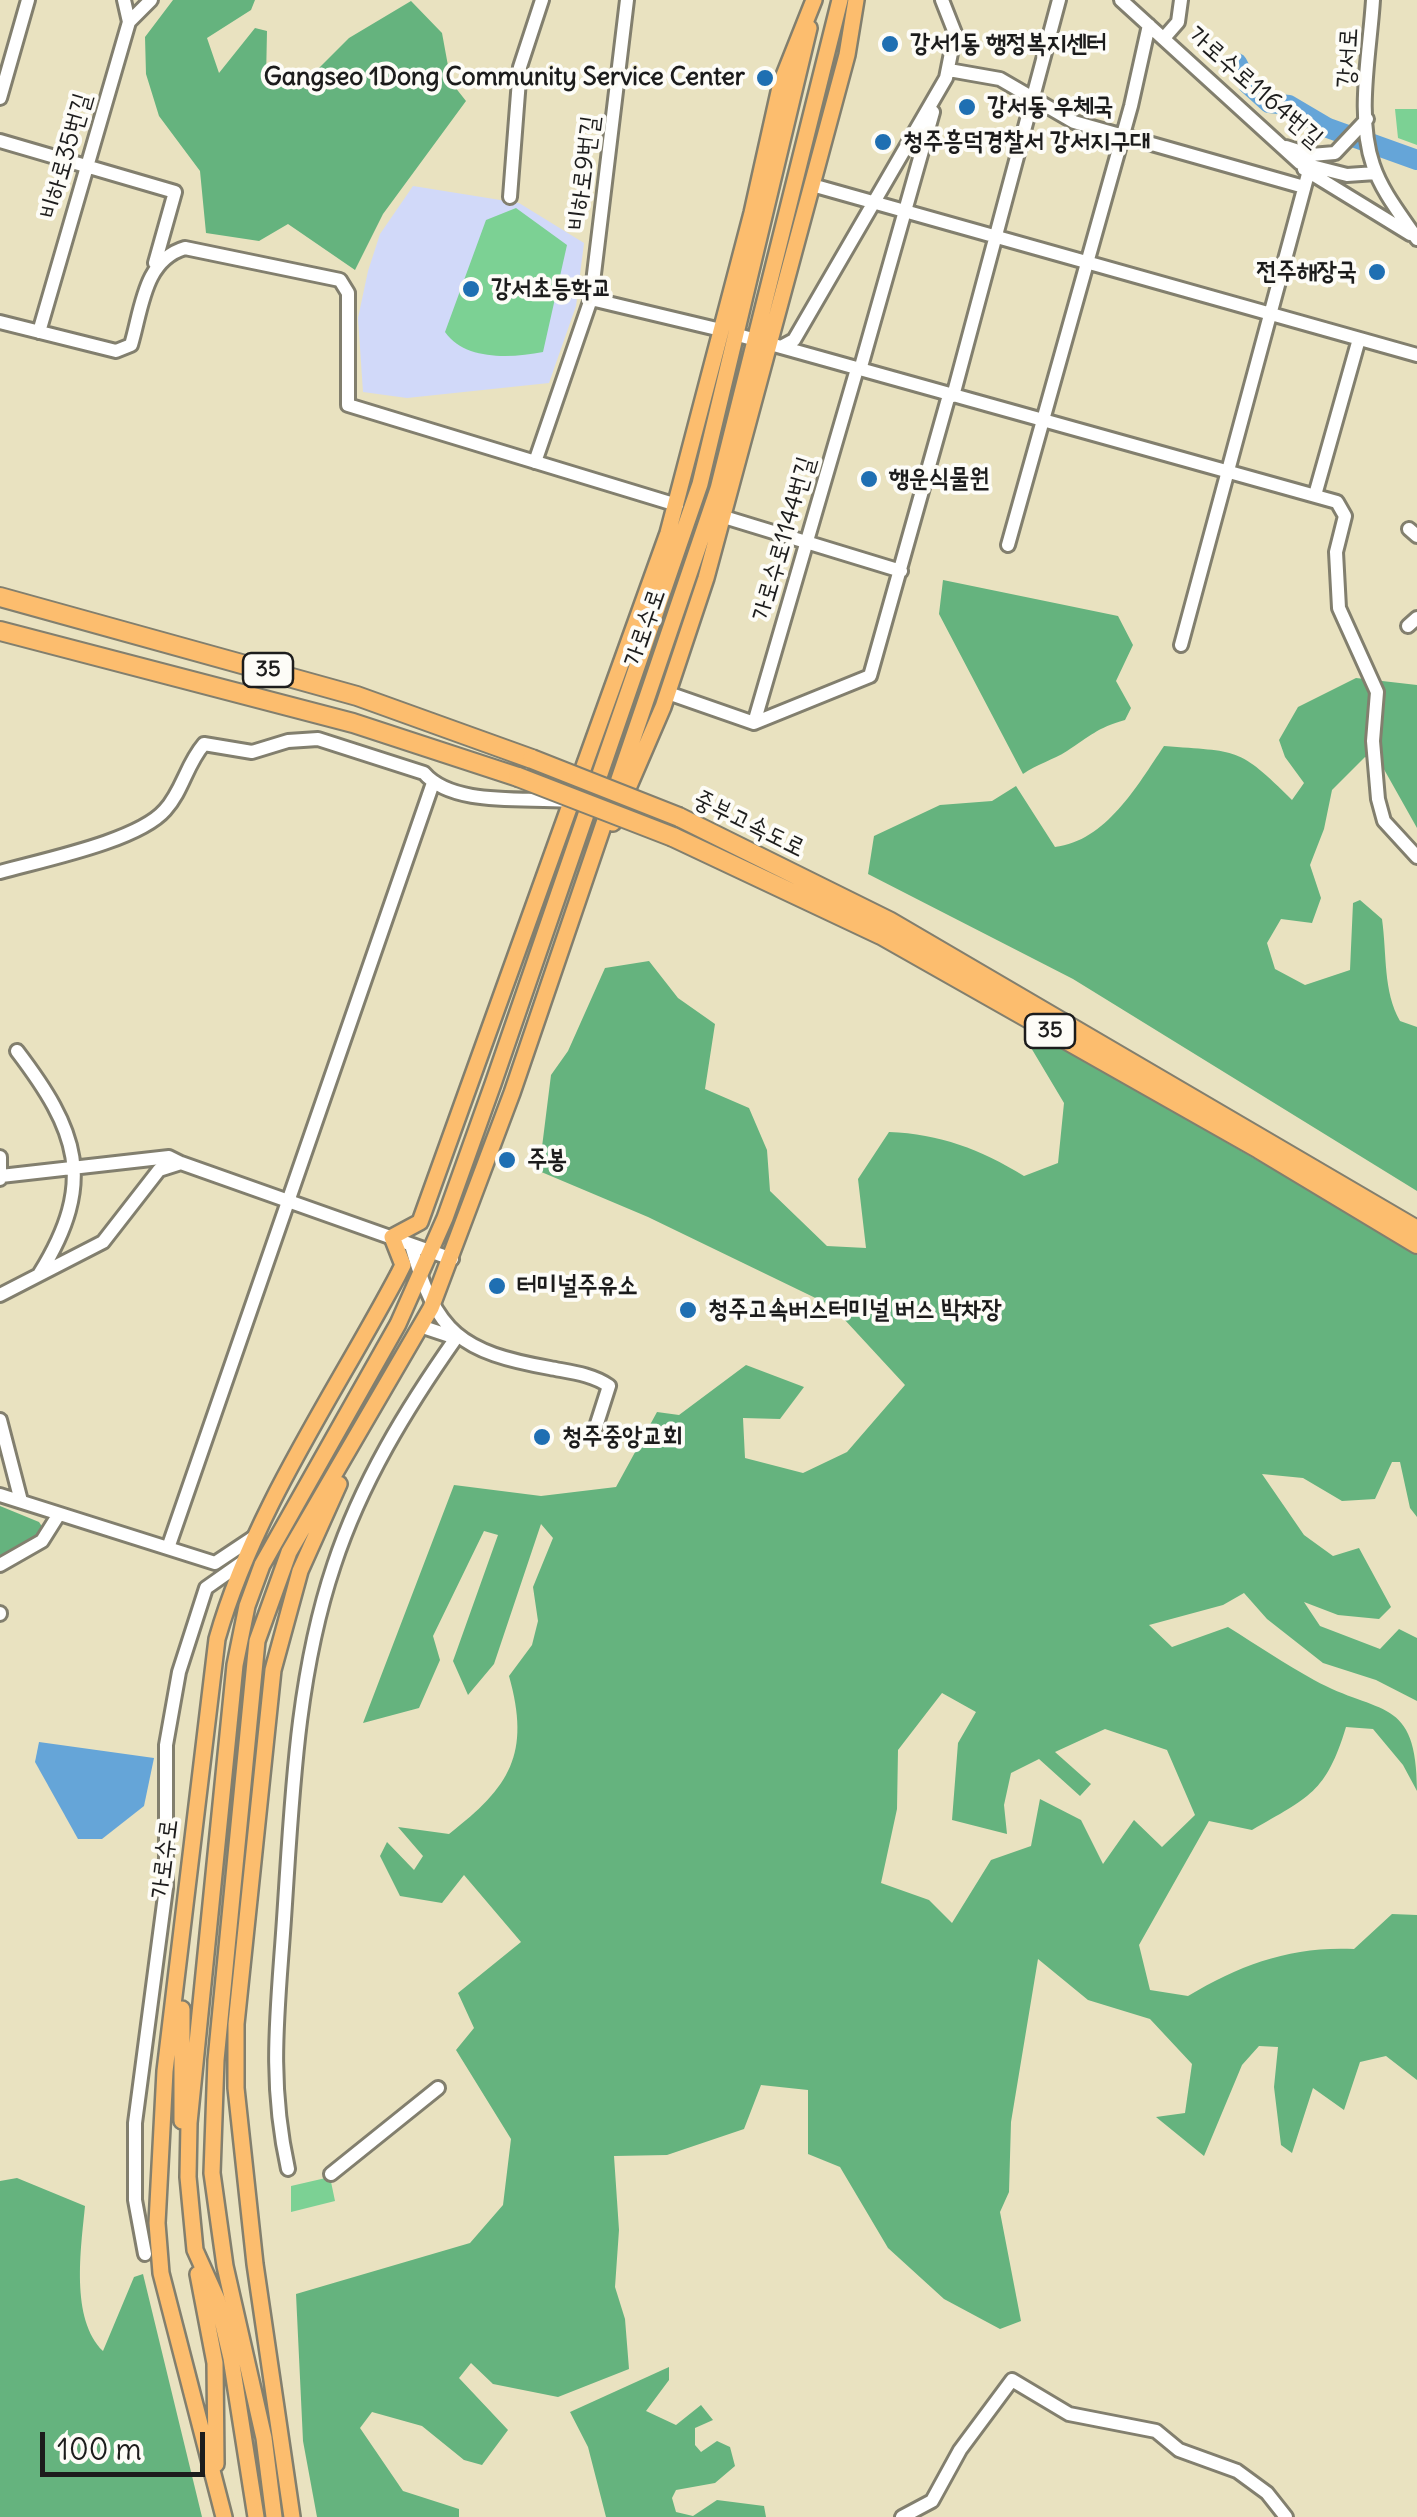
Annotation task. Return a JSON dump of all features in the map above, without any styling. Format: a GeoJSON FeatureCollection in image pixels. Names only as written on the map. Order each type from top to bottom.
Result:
{"type":"FeatureCollection","features":[{"type":"Feature","properties":{"kind":"highway","name":"중부고속도로"},"geometry":{"type":"LineString","coordinates":[[0,597],[357,696],[532,759],[679,818],[889,921],[1417,1230]]}},
{"type":"Feature","properties":{"kind":"highway","name":"중부고속도로"},"geometry":{"type":"LineString","coordinates":[[0,631],[353,723],[518,777],[673,837],[881,936],[1259,1149],[1417,1244]]}},
{"type":"Feature","properties":{"kind":"main road","name":"가로수로"},"geometry":{"type":"LineString","coordinates":[[420,1222],[575,802],[677,505],[780,83],[815,0]]}},
{"type":"Feature","properties":{"kind":"main road","name":"가로수로"},"geometry":{"type":"LineString","coordinates":[[256,2517],[231,2358],[217,2299],[195,2250],[188,2177],[189,2123],[234,1665],[247,1606],[284,1519],[398,1324],[431,1252],[683,539],[738,334],[815,0]]}},
{"type":"Feature","properties":{"kind":"main road","name":"가로수로"},"geometry":{"type":"LineString","coordinates":[[274,2517],[264,2438],[225,2266],[212,2172],[221,2003],[257,1641],[290,1552],[420,1326],[452,1259],[769,343],[840,0]]}},
{"type":"Feature","properties":{"kind":"main road"},"geometry":{"type":"LineString","coordinates":[[577,900],[668,693],[724,517],[847,55],[856,0]]}},
{"type":"Feature","properties":{"kind":"main road"},"geometry":{"type":"LineString","coordinates":[[403,1265],[392,1237],[420,1222]]}},
{"type":"Feature","properties":{"kind":"main road","name":"가로수로"},"geometry":{"type":"LineString","coordinates":[[224,2512],[202,2442],[161,2273],[157,2224],[165,2070],[216,1639],[254,1537],[403,1265]]}},
{"type":"Feature","properties":{"kind":"main road","name":"가로수로"},"geometry":{"type":"LineString","coordinates":[[292,2517],[236,2088],[236,2024],[276,1658],[313,1536],[378,1399]]}},
{"type":"Feature","properties":{"kind":"main road"},"geometry":{"type":"LineString","coordinates":[[184,1915],[186,1955],[178,2067],[188,2177]]}},
{"type":"Feature","properties":{"kind":"main road"},"geometry":{"type":"LineString","coordinates":[[195,2250],[215,2363],[213,2425],[224,2512]]}},
{"type":"Feature","properties":{"kind":"street"},"geometry":{"type":"LineString","coordinates":[[0,98],[28,0]]}},
{"type":"Feature","properties":{"kind":"street"},"geometry":{"type":"LineString","coordinates":[[124,0],[128,22]]}},
{"type":"Feature","properties":{"kind":"street","name":"비하로35번길"},"geometry":{"type":"LineString","coordinates":[[39,332],[128,22],[150,0]]}},
{"type":"Feature","properties":{"kind":"street"},"geometry":{"type":"LineString","coordinates":[[510,196],[520,68],[542,0]]}},
{"type":"Feature","properties":{"kind":"street","name":"비하로9번길"},"geometry":{"type":"LineString","coordinates":[[535,462],[591,299],[628,0]]}},
{"type":"Feature","properties":{"kind":"street"},"geometry":{"type":"LineString","coordinates":[[769,343],[794,340],[938,97],[955,33],[942,0]]}},
{"type":"Feature","properties":{"kind":"street"},"geometry":{"type":"LineString","coordinates":[[668,693],[754,722],[870,676],[995,238],[1058,0]]}},
{"type":"Feature","properties":{"kind":"street","name":"가로수로1164번길"},"geometry":{"type":"LineString","coordinates":[[1121,0],[1279,144],[1304,175]]}},
{"type":"Feature","properties":{"kind":"street","name":"가로수로1164번길"},"geometry":{"type":"LineString","coordinates":[[1164,38],[1178,22],[1182,0]]}},
{"type":"Feature","properties":{"kind":"street","name":"강서로"},"geometry":{"type":"LineString","coordinates":[[1373,0],[1367,119],[1374,167]]}},
{"type":"Feature","properties":{"kind":"street","name":"가로수로1164번길"},"geometry":{"type":"LineString","coordinates":[[1043,422],[1149,25]]}},
{"type":"Feature","properties":{"kind":"street"},"geometry":{"type":"LineString","coordinates":[[948,70],[1000,79],[1074,122],[1122,137],[1304,175],[1360,200],[1417,239]]}},
{"type":"Feature","properties":{"kind":"street","name":"가로수로1144번길"},"geometry":{"type":"LineString","coordinates":[[754,722],[938,97]]}},
{"type":"Feature","properties":{"kind":"street"},"geometry":{"type":"LineString","coordinates":[[1279,144],[1310,155],[1341,149],[1367,119]]}},
{"type":"Feature","properties":{"kind":"street"},"geometry":{"type":"LineString","coordinates":[[0,141],[175,192],[130,345],[116,351],[0,322]]}},
{"type":"Feature","properties":{"kind":"street"},"geometry":{"type":"LineString","coordinates":[[1374,167],[1417,239]]}},
{"type":"Feature","properties":{"kind":"street","name":"가로수로1164번길"},"geometry":{"type":"LineString","coordinates":[[1304,175],[1347,174],[1374,167]]}},
{"type":"Feature","properties":{"kind":"street","name":"가로수로1164번길"},"geometry":{"type":"LineString","coordinates":[[1228,472],[1304,175]]}},
{"type":"Feature","properties":{"kind":"street"},"geometry":{"type":"LineString","coordinates":[[812,186],[1417,355]]}},
{"type":"Feature","properties":{"kind":"street"},"geometry":{"type":"LineString","coordinates":[[154,266],[167,253],[185,248],[340,280],[348,293],[348,405],[677,505]]}},
{"type":"Feature","properties":{"kind":"street"},"geometry":{"type":"LineString","coordinates":[[591,299],[721,330]]}},
{"type":"Feature","properties":{"kind":"street"},"geometry":{"type":"LineString","coordinates":[[738,334],[1315,496],[1344,508],[1336,552],[1338,608],[1377,692],[1373,740],[1384,821],[1417,857]]}},
{"type":"Feature","properties":{"kind":"street"},"geometry":{"type":"LineString","coordinates":[[1315,496],[1358,339]]}},
{"type":"Feature","properties":{"kind":"street"},"geometry":{"type":"LineString","coordinates":[[1008,544],[1043,422]]}},
{"type":"Feature","properties":{"kind":"street"},"geometry":{"type":"LineString","coordinates":[[1181,645],[1228,472]]}},
{"type":"Feature","properties":{"kind":"street"},"geometry":{"type":"LineString","coordinates":[[724,517],[901,570]]}},
{"type":"Feature","properties":{"kind":"street"},"geometry":{"type":"LineString","coordinates":[[0,872],[95,842],[112,841],[148,826],[180,790],[187,764],[204,744],[252,752],[288,741],[318,739],[424,773],[433,783],[500,801],[525,797],[575,802]]}},
{"type":"Feature","properties":{"kind":"street"},"geometry":{"type":"LineString","coordinates":[[168,1548],[433,783]]}},
{"type":"Feature","properties":{"kind":"street"},"geometry":{"type":"LineString","coordinates":[[17,1051],[56,1102],[74,1150],[74,1169],[61,1231],[39,1275]]}},
{"type":"Feature","properties":{"kind":"street"},"geometry":{"type":"LineString","coordinates":[[0,1157],[1,1177],[168,1157],[452,1259]]}},
{"type":"Feature","properties":{"kind":"street"},"geometry":{"type":"LineString","coordinates":[[0,1295],[110,1237],[136,1194],[158,1170],[181,1163]]}},
{"type":"Feature","properties":{"kind":"street","name":"가로수로"},"geometry":{"type":"LineString","coordinates":[[403,1265],[420,1222]]}},
{"type":"Feature","properties":{"kind":"street"},"geometry":{"type":"LineString","coordinates":[[411,1245],[420,1278],[456,1338]]}},
{"type":"Feature","properties":{"kind":"street"},"geometry":{"type":"LineString","coordinates":[[420,1326],[508,1360],[584,1375],[609,1386],[594,1436]]}},
{"type":"Feature","properties":{"kind":"street"},"geometry":{"type":"LineString","coordinates":[[288,2168],[275,2113],[274,2065],[301,1711],[315,1633],[338,1554],[372,1474],[456,1338]]}},
{"type":"Feature","properties":{"kind":"street"},"geometry":{"type":"LineString","coordinates":[[0,1420],[21,1502]]}},
{"type":"Feature","properties":{"kind":"street"},"geometry":{"type":"LineString","coordinates":[[0,1495],[215,1563],[254,1537]]}},
{"type":"Feature","properties":{"kind":"street"},"geometry":{"type":"LineString","coordinates":[[0,1565],[42,1541],[59,1514]]}},
{"type":"Feature","properties":{"kind":"street"},"geometry":{"type":"LineString","coordinates":[[146,2254],[135,2200],[135,2123],[166,1888],[166,1745],[179,1672],[206,1588],[243,1562]]}},
{"type":"Feature","properties":{"kind":"street"},"geometry":{"type":"LineString","coordinates":[[330,2174],[438,2088]]}},
{"type":"Feature","properties":{"kind":"street"},"geometry":{"type":"LineString","coordinates":[[902,2517],[932,2501],[960,2450],[1012,2380],[1069,2414],[1156,2431],[1180,2450],[1237,2471],[1267,2492],[1286,2517]]}},
{"type":"Feature","properties":{"kind":"shaded area","name":"강서초등학교"},"geometry":{"type":"Polygon","coordinates":[[[413,186],[519,203],[584,243],[576,306],[549,383],[407,398],[363,392],[358,318],[368,271],[380,234],[413,186]]]}},
{"type":"Feature","properties":{"kind":"green space"},"geometry":{"type":"Polygon","coordinates":[[[173,0],[255,0],[251,10],[207,38],[219,73],[255,28],[267,31],[266,80],[301,86],[349,38],[411,1],[442,33],[451,82],[466,101],[383,214],[355,270],[288,224],[259,241],[206,233],[200,171],[159,116],[146,74],[145,37],[173,0]]]}},
{"type":"Feature","properties":{"kind":"green space"},"geometry":{"type":"Polygon","coordinates":[[[1395,109],[1417,109],[1417,145],[1398,138],[1395,109]]]}},
{"type":"Feature","properties":{"kind":"green space"},"geometry":{"type":"Polygon","coordinates":[[[516,208],[567,245],[543,352],[504,356],[477,353],[445,332],[486,220],[516,208]]]}},
{"type":"Feature","properties":{"kind":"green space"},"geometry":{"type":"Polygon","coordinates":[[[943,580],[1118,616],[1133,645],[1116,681],[1131,708],[1125,720],[1100,729],[1023,774],[939,614],[943,580]]]}},
{"type":"Feature","properties":{"kind":"green space"},"geometry":{"type":"Polygon","coordinates":[[[1356,678],[1417,685],[1417,828],[1381,764],[1365,757],[1332,790],[1324,829],[1310,865],[1321,898],[1312,923],[1281,919],[1267,943],[1275,969],[1305,985],[1350,970],[1353,903],[1360,900],[1382,919],[1388,985],[1395,1009],[1400,1021],[1417,1027],[1417,1191],[1073,979],[868,874],[874,836],[940,805],[992,801],[1016,786],[1055,847],[1073,843],[1105,823],[1164,746],[1235,755],[1260,770],[1292,800],[1304,783],[1285,757],[1279,740],[1298,707],[1356,678]]]}},
{"type":"Feature","properties":{"kind":"green space"},"geometry":{"type":"Polygon","coordinates":[[[649,961],[678,998],[715,1024],[705,1089],[749,1108],[767,1150],[770,1191],[827,1246],[866,1248],[858,1179],[889,1132],[959,1145],[1024,1176],[1058,1163],[1064,1103],[1027,1041],[1064,1049],[1417,1252],[1417,1517],[1410,1508],[1400,1462],[1392,1462],[1375,1499],[1342,1501],[1303,1478],[1262,1474],[1304,1535],[1333,1556],[1359,1548],[1391,1607],[1379,1619],[1338,1615],[1304,1602],[1320,1626],[1380,1649],[1399,1629],[1417,1638],[1417,1701],[1376,1680],[1323,1663],[1267,1619],[1244,1593],[1223,1605],[1149,1625],[1172,1647],[1228,1627],[1314,1680],[1390,1713],[1402,1723],[1410,1738],[1417,1791],[1403,1765],[1373,1729],[1346,1727],[1331,1766],[1302,1800],[1252,1830],[1209,1821],[1139,1945],[1150,1990],[1188,1996],[1268,1959],[1309,1951],[1354,1949],[1392,1914],[1417,1915],[1417,2080],[1386,2056],[1360,2062],[1344,2110],[1313,2088],[1292,2153],[1281,2145],[1274,2087],[1278,2047],[1259,2046],[1242,2065],[1204,2156],[1156,2117],[1185,2113],[1192,2064],[1150,2019],[1088,2000],[1038,1959],[1011,2122],[1009,2192],[1000,2212],[1021,2321],[1000,2329],[944,2299],[888,2248],[840,2167],[808,2154],[808,2090],[761,2085],[744,2129],[667,2155],[614,2156],[619,2230],[615,2287],[625,2319],[629,2369],[558,2397],[493,2384],[471,2363],[459,2378],[508,2430],[482,2465],[464,2460],[422,2426],[372,2412],[360,2428],[403,2491],[459,2509],[459,2517],[317,2517],[303,2441],[296,2294],[470,2243],[503,2205],[511,2139],[456,2050],[474,2028],[458,1993],[521,1942],[464,1875],[442,1903],[400,1896],[380,1856],[387,1842],[414,1870],[423,1856],[398,1827],[449,1834],[487,1800],[510,1767],[517,1727],[509,1676],[532,1645],[538,1621],[533,1587],[553,1538],[541,1524],[494,1664],[468,1695],[453,1661],[498,1535],[484,1531],[433,1636],[440,1660],[419,1708],[363,1723],[454,1485],[541,1496],[616,1487],[657,1412],[679,1415],[746,1365],[804,1387],[780,1419],[743,1418],[745,1458],[803,1473],[847,1452],[905,1385],[832,1306],[648,1217],[539,1171],[551,1075],[568,1051],[605,968],[649,961]],[[942,1693],[898,1750],[897,1809],[881,1883],[929,1900],[952,1923],[991,1860],[1031,1846],[1040,1799],[1081,1820],[1103,1864],[1134,1820],[1162,1847],[1195,1815],[1167,1750],[1105,1729],[1055,1752],[1091,1784],[1080,1796],[1039,1759],[1011,1773],[1004,1805],[1007,1834],[952,1820],[958,1743],[976,1712],[942,1693]]]}},
{"type":"Feature","properties":{"kind":"green space"},"geometry":{"type":"Polygon","coordinates":[[[0,1506],[39,1522],[45,1531],[0,1557],[0,1506]]]}},
{"type":"Feature","properties":{"kind":"green space"},"geometry":{"type":"Polygon","coordinates":[[[330,2177],[335,2201],[291,2212],[291,2186],[330,2177]]]}},
{"type":"Feature","properties":{"kind":"green space"},"geometry":{"type":"Polygon","coordinates":[[[17,2178],[85,2206],[80,2262],[82,2302],[86,2321],[103,2351],[134,2277],[143,2274],[202,2517],[0,2517],[0,2181],[17,2178]]]}},
{"type":"Feature","properties":{"kind":"green space"},"geometry":{"type":"Polygon","coordinates":[[[669,2367],[669,2380],[646,2411],[676,2425],[701,2405],[713,2420],[695,2428],[695,2445],[701,2452],[717,2441],[730,2447],[735,2466],[715,2483],[676,2490],[672,2498],[676,2512],[693,2516],[717,2500],[764,2506],[766,2517],[606,2517],[588,2447],[570,2412],[669,2367]]]}},
{"type":"Feature","properties":{"kind":"water"},"geometry":{"type":"Polygon","coordinates":[[[39,1742],[154,1758],[144,1806],[102,1839],[78,1839],[35,1762],[39,1742]]]}},
{"type":"Feature","properties":{"kind":"waterway"},"geometry":{"type":"LineString","coordinates":[[1237,63],[1248,84],[1269,103],[1289,105],[1328,128],[1417,160]]}},
{"type":"Feature","properties":{"kind":"place","name":"강서1동 행정복지센터"},"geometry":{"type":"Point","coordinates":[890,44]}},
{"type":"Feature","properties":{"kind":"place","name":"Gangseo 1Dong Community Service Center"},"geometry":{"type":"Point","coordinates":[765,78]}},
{"type":"Feature","properties":{"kind":"place","name":"강서동 우체국"},"geometry":{"type":"Point","coordinates":[967,107]}},
{"type":"Feature","properties":{"kind":"place","name":"청주흥덕경찰서 강서지구대"},"geometry":{"type":"Point","coordinates":[883,142]}},
{"type":"Feature","properties":{"kind":"place","name":"전주해장국"},"geometry":{"type":"Point","coordinates":[1377,272]}},
{"type":"Feature","properties":{"kind":"place","name":"강서초등학교"},"geometry":{"type":"Point","coordinates":[471,289]}},
{"type":"Feature","properties":{"kind":"place","name":"행운식물원"},"geometry":{"type":"Point","coordinates":[869,479]}},
{"type":"Feature","properties":{"kind":"place","name":"주봉"},"geometry":{"type":"Point","coordinates":[507,1160]}},
{"type":"Feature","properties":{"kind":"place","name":"터미널주유소"},"geometry":{"type":"Point","coordinates":[497,1286]}},
{"type":"Feature","properties":{"kind":"place","name":"청주고속버스터미널 버스 박차장"},"geometry":{"type":"Point","coordinates":[688,1310]}},
{"type":"Feature","properties":{"kind":"place","name":"청주중앙교회"},"geometry":{"type":"Point","coordinates":[542,1437]}}]}
